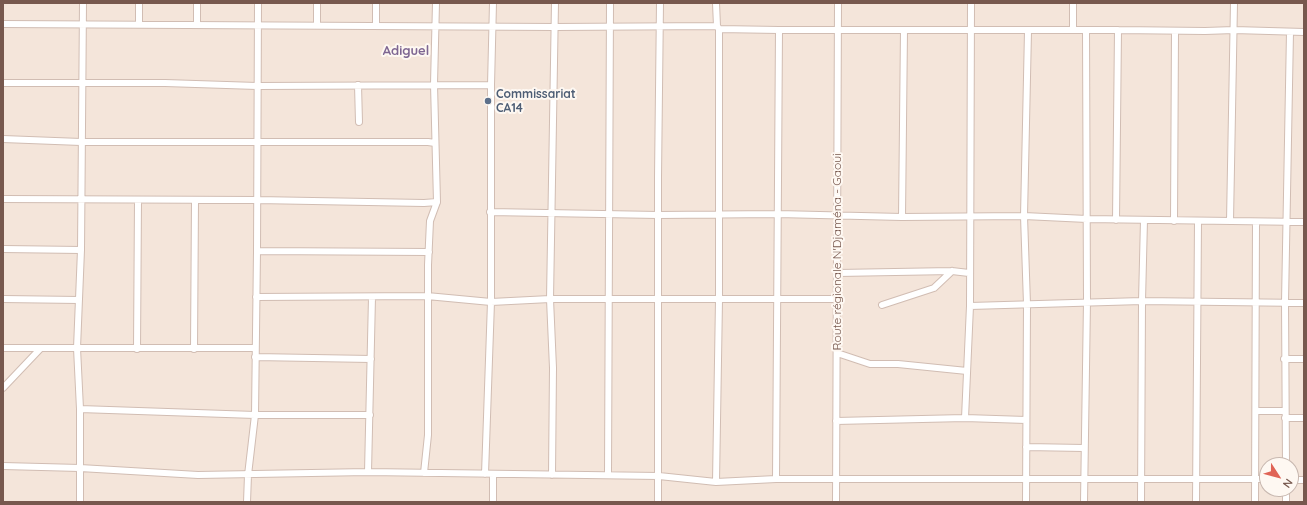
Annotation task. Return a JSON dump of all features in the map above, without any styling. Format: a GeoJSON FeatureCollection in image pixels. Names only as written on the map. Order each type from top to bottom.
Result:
{"type":"FeatureCollection","features":[{"type":"Feature","properties":{"kind":"street"},"geometry":{"type":"LineString","coordinates":[[80,502],[80,409],[77,348],[81,250],[80,199],[83,3]]}},
{"type":"Feature","properties":{"kind":"street"},"geometry":{"type":"LineString","coordinates":[[139,3],[139,24]]}},
{"type":"Feature","properties":{"kind":"street"},"geometry":{"type":"LineString","coordinates":[[197,3],[197,25]]}},
{"type":"Feature","properties":{"kind":"street"},"geometry":{"type":"LineString","coordinates":[[247,502],[248,475],[255,415],[258,3]]}},
{"type":"Feature","properties":{"kind":"street"},"geometry":{"type":"LineString","coordinates":[[317,3],[317,25]]}},
{"type":"Feature","properties":{"kind":"street"},"geometry":{"type":"LineString","coordinates":[[376,3],[376,26]]}},
{"type":"Feature","properties":{"kind":"street"},"geometry":{"type":"LineString","coordinates":[[424,473],[428,435],[427,296],[430,221],[437,202],[434,84],[436,3]]}},
{"type":"Feature","properties":{"kind":"street"},"geometry":{"type":"LineString","coordinates":[[485,474],[491,302],[490,212],[493,3]]}},
{"type":"Feature","properties":{"kind":"street"},"geometry":{"type":"LineString","coordinates":[[552,475],[553,368],[550,299],[555,28],[554,3]]}},
{"type":"Feature","properties":{"kind":"street"},"geometry":{"type":"LineString","coordinates":[[608,475],[610,300],[610,3]]}},
{"type":"Feature","properties":{"kind":"street"},"geometry":{"type":"LineString","coordinates":[[658,502],[660,3]]}},
{"type":"Feature","properties":{"kind":"street"},"geometry":{"type":"LineString","coordinates":[[716,3],[718,28],[719,214],[716,482]]}},
{"type":"Feature","properties":{"kind":"street","name":"Route régionale N'Djaména - Gaoui"},"geometry":{"type":"LineString","coordinates":[[836,502],[838,3]]}},
{"type":"Feature","properties":{"kind":"street"},"geometry":{"type":"LineString","coordinates":[[965,418],[970,306],[971,3]]}},
{"type":"Feature","properties":{"kind":"street"},"geometry":{"type":"LineString","coordinates":[[1073,30],[1074,3]]}},
{"type":"Feature","properties":{"kind":"street"},"geometry":{"type":"LineString","coordinates":[[1230,221],[1234,3]]}},
{"type":"Feature","properties":{"kind":"street"},"geometry":{"type":"LineString","coordinates":[[3,24],[436,27],[493,26],[555,28],[660,27],[779,30],[1234,30],[1304,32]]}},
{"type":"Feature","properties":{"kind":"street"},"geometry":{"type":"LineString","coordinates":[[776,479],[779,30]]}},
{"type":"Feature","properties":{"kind":"street"},"geometry":{"type":"LineString","coordinates":[[902,217],[904,30]]}},
{"type":"Feature","properties":{"kind":"street"},"geometry":{"type":"LineString","coordinates":[[1084,502],[1087,219],[1086,30]]}},
{"type":"Feature","properties":{"kind":"street"},"geometry":{"type":"LineString","coordinates":[[1116,220],[1118,30]]}},
{"type":"Feature","properties":{"kind":"street"},"geometry":{"type":"LineString","coordinates":[[1026,502],[1027,304],[1024,216],[1028,31]]}},
{"type":"Feature","properties":{"kind":"street"},"geometry":{"type":"LineString","coordinates":[[1174,221],[1175,31]]}},
{"type":"Feature","properties":{"kind":"street"},"geometry":{"type":"LineString","coordinates":[[1286,457],[1284,359],[1290,32]]}},
{"type":"Feature","properties":{"kind":"street"},"geometry":{"type":"LineString","coordinates":[[3,83],[165,83],[257,86],[434,84],[491,85]]}},
{"type":"Feature","properties":{"kind":"street"},"geometry":{"type":"LineString","coordinates":[[358,85],[359,122]]}},
{"type":"Feature","properties":{"kind":"street"},"geometry":{"type":"LineString","coordinates":[[3,139],[81,142],[435,143]]}},
{"type":"Feature","properties":{"kind":"street"},"geometry":{"type":"LineString","coordinates":[[3,199],[437,202]]}},
{"type":"Feature","properties":{"kind":"street"},"geometry":{"type":"LineString","coordinates":[[137,349],[138,200]]}},
{"type":"Feature","properties":{"kind":"street"},"geometry":{"type":"LineString","coordinates":[[194,349],[195,200]]}},
{"type":"Feature","properties":{"kind":"street"},"geometry":{"type":"LineString","coordinates":[[490,212],[658,215],[778,214],[902,217],[1024,216],[1116,220],[1304,222]]}},
{"type":"Feature","properties":{"kind":"street"},"geometry":{"type":"LineString","coordinates":[[1141,502],[1144,220]]}},
{"type":"Feature","properties":{"kind":"street"},"geometry":{"type":"LineString","coordinates":[[1196,502],[1198,221]]}},
{"type":"Feature","properties":{"kind":"street"},"geometry":{"type":"LineString","coordinates":[[1255,502],[1257,302],[1256,222]]}},
{"type":"Feature","properties":{"kind":"street"},"geometry":{"type":"LineString","coordinates":[[3,249],[81,250]]}},
{"type":"Feature","properties":{"kind":"street"},"geometry":{"type":"LineString","coordinates":[[257,251],[429,252]]}},
{"type":"Feature","properties":{"kind":"street"},"geometry":{"type":"LineString","coordinates":[[838,273],[952,271],[969,273]]}},
{"type":"Feature","properties":{"kind":"street"},"geometry":{"type":"LineString","coordinates":[[882,305],[934,288],[952,271]]}},
{"type":"Feature","properties":{"kind":"street"},"geometry":{"type":"LineString","coordinates":[[256,297],[427,296],[491,302],[550,299],[838,299]]}},
{"type":"Feature","properties":{"kind":"street"},"geometry":{"type":"LineString","coordinates":[[368,472],[372,297]]}},
{"type":"Feature","properties":{"kind":"street"},"geometry":{"type":"LineString","coordinates":[[3,299],[79,300]]}},
{"type":"Feature","properties":{"kind":"street"},"geometry":{"type":"LineString","coordinates":[[970,306],[1142,300],[1304,303]]}},
{"type":"Feature","properties":{"kind":"street"},"geometry":{"type":"LineString","coordinates":[[3,348],[255,348]]}},
{"type":"Feature","properties":{"kind":"street"},"geometry":{"type":"LineString","coordinates":[[3,388],[40,349]]}},
{"type":"Feature","properties":{"kind":"street"},"geometry":{"type":"LineString","coordinates":[[837,353],[870,364],[898,364],[967,371]]}},
{"type":"Feature","properties":{"kind":"street"},"geometry":{"type":"LineString","coordinates":[[255,357],[371,359]]}},
{"type":"Feature","properties":{"kind":"street"},"geometry":{"type":"LineString","coordinates":[[1284,359],[1304,359]]}},
{"type":"Feature","properties":{"kind":"street"},"geometry":{"type":"LineString","coordinates":[[80,409],[255,415],[370,415]]}},
{"type":"Feature","properties":{"kind":"street"},"geometry":{"type":"LineString","coordinates":[[1256,411],[1285,414],[1304,418]]}},
{"type":"Feature","properties":{"kind":"street"},"geometry":{"type":"LineString","coordinates":[[836,420],[965,418],[1026,420]]}},
{"type":"Feature","properties":{"kind":"street"},"geometry":{"type":"LineString","coordinates":[[1026,447],[1084,448]]}},
{"type":"Feature","properties":{"kind":"street"},"geometry":{"type":"LineString","coordinates":[[3,466],[80,468],[171,474],[248,475],[368,472],[659,476],[716,482],[776,479],[1259,479]]}},
{"type":"Feature","properties":{"kind":"street"},"geometry":{"type":"LineString","coordinates":[[493,502],[494,474]]}},
{"type":"Feature","properties":{"kind":"shaded area","name":"Adiguel"},"geometry":{"type":"Polygon","coordinates":[[[3,3],[1304,3],[1304,502],[3,502],[3,3]]]}},
{"type":"Feature","properties":{"kind":"place","name":"Commissariat CA14"},"geometry":{"type":"Point","coordinates":[488,101]}},
{"type":"Feature","properties":{"kind":"district","name":"Adiguel"},"geometry":{"type":"Point","coordinates":[406,51]}}]}
